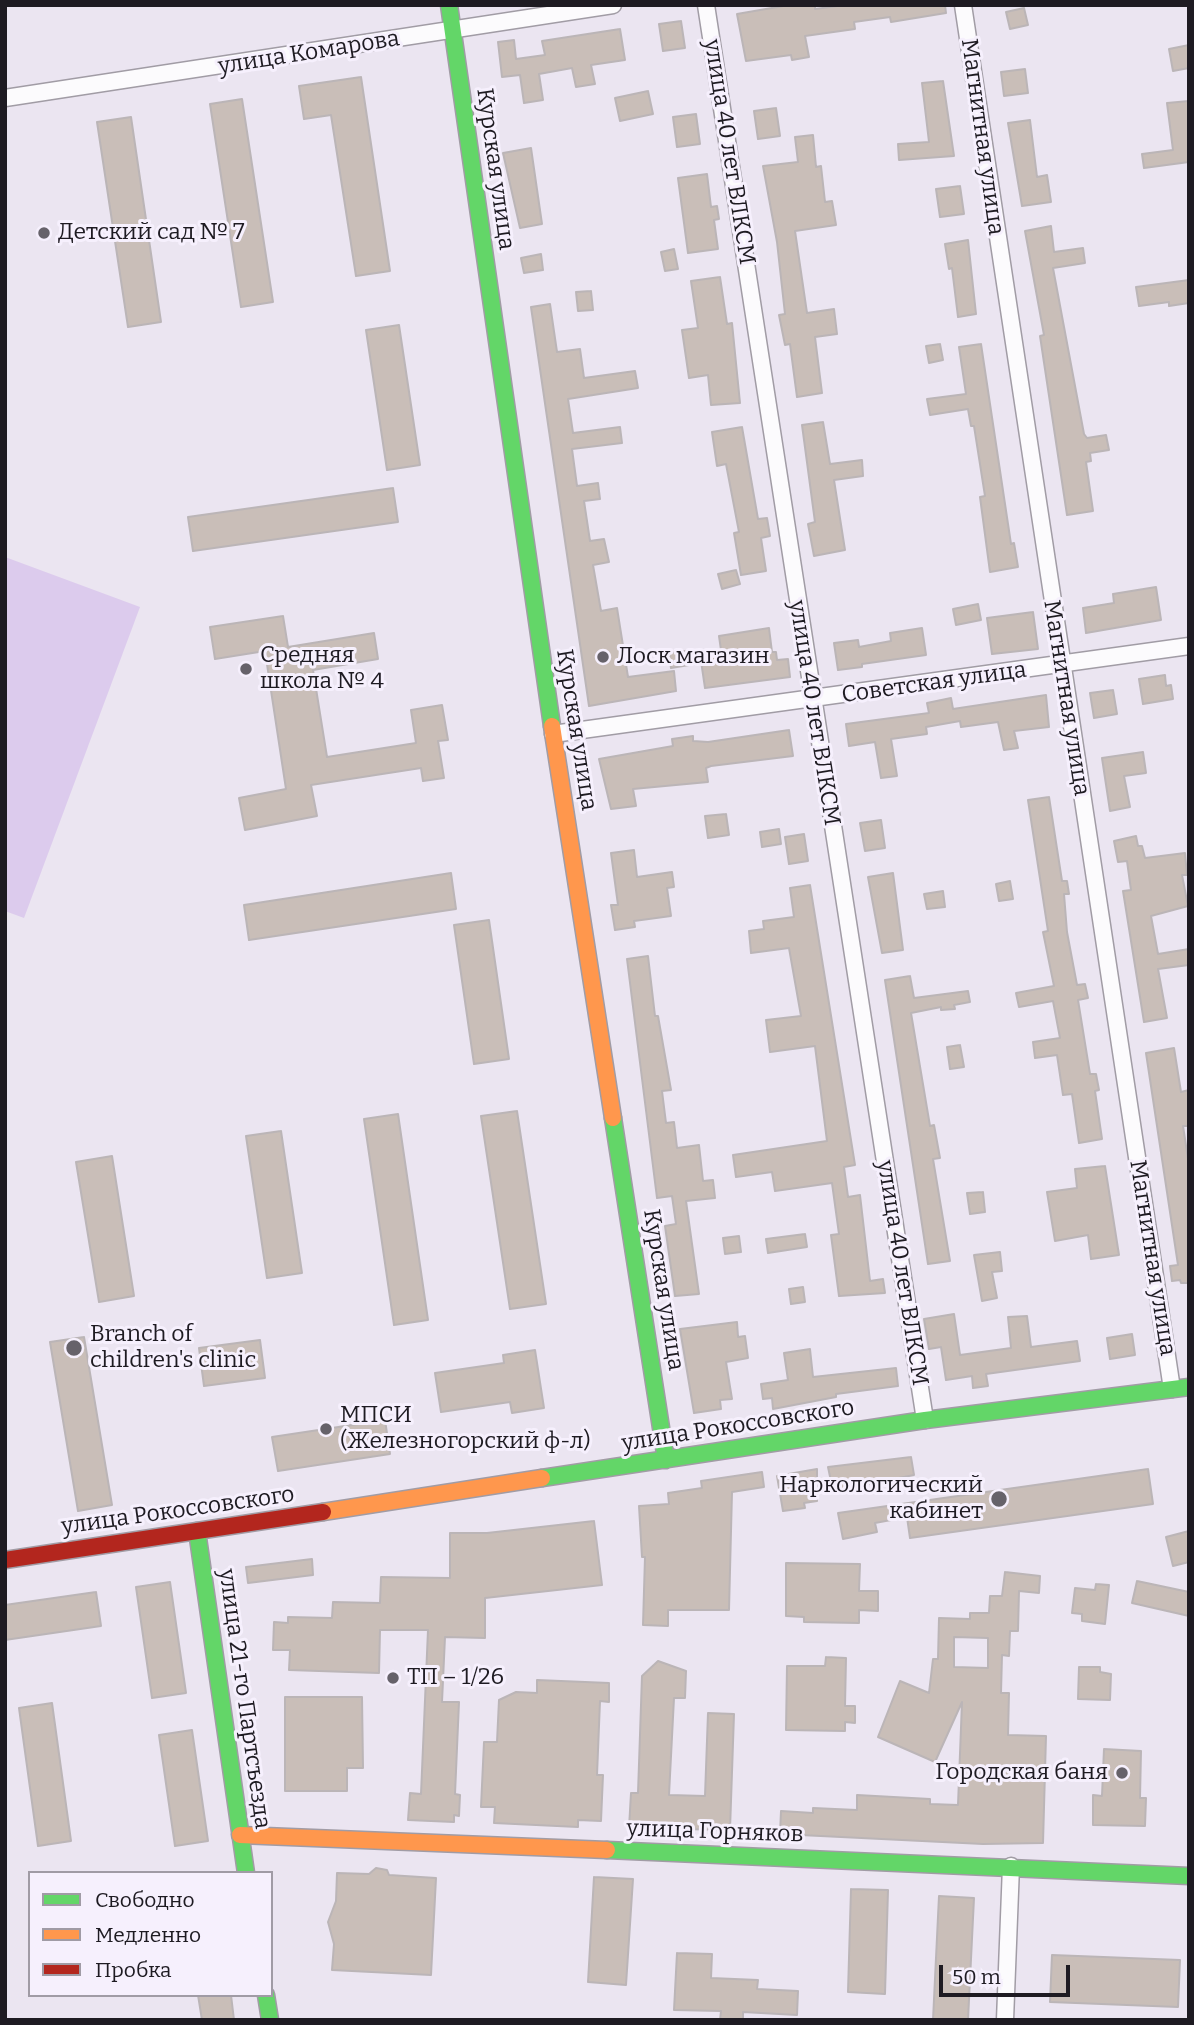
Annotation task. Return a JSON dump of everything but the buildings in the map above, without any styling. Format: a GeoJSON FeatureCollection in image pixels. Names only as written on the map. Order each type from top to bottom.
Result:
{"type":"FeatureCollection","features":[{"type":"Feature","properties":{"kind":"main road","name":"Курская улица"},"geometry":{"type":"LineString","coordinates":[[449,5],[553,734],[666,1460]]}},
{"type":"Feature","properties":{"kind":"main road","name":"улица Рокоссовского"},"geometry":{"type":"LineString","coordinates":[[5,1560],[925,1420],[1189,1387]]}},
{"type":"Feature","properties":{"kind":"main road","name":"улица 21-го Партсъезда"},"geometry":{"type":"LineString","coordinates":[[197,1531],[246,1871]]}},
{"type":"Feature","properties":{"kind":"main road","name":"улица Горняков"},"geometry":{"type":"LineString","coordinates":[[240,1835],[1012,1866],[1189,1876]]}},
{"type":"Feature","properties":{"kind":"main road"},"geometry":{"type":"LineString","coordinates":[[266,1997],[270,2020]]}},
{"type":"Feature","properties":{"kind":"street","name":"улица Комарова"},"geometry":{"type":"LineString","coordinates":[[5,98],[613,5]]}},
{"type":"Feature","properties":{"kind":"street","name":"улица 40 лет ВЛКСМ"},"geometry":{"type":"LineString","coordinates":[[706,5],[925,1420]]}},
{"type":"Feature","properties":{"kind":"street","name":"Магнитная улица"},"geometry":{"type":"LineString","coordinates":[[963,5],[1172,1389]]}},
{"type":"Feature","properties":{"kind":"street","name":"Советская улица"},"geometry":{"type":"LineString","coordinates":[[553,734],[1061,666],[1189,646]]}},
{"type":"Feature","properties":{"kind":"street"},"geometry":{"type":"LineString","coordinates":[[1005,2020],[1012,1866]]}},
{"type":"Feature","properties":{"kind":"shaded area"},"geometry":{"type":"Polygon","coordinates":[[[5,557],[140,607],[24,918],[5,911],[5,557]]]}},
{"type":"Feature","properties":{"kind":"traffic: fast"},"geometry":{"type":"LineString","coordinates":[[449,5],[552,726]]}},
{"type":"Feature","properties":{"kind":"traffic: fast"},"geometry":{"type":"LineString","coordinates":[[613,1118],[666,1460]]}},
{"type":"Feature","properties":{"kind":"traffic: fast"},"geometry":{"type":"LineString","coordinates":[[542,1478],[925,1420],[1189,1387]]}},
{"type":"Feature","properties":{"kind":"traffic: fast"},"geometry":{"type":"LineString","coordinates":[[197,1531],[246,1871]]}},
{"type":"Feature","properties":{"kind":"traffic: fast"},"geometry":{"type":"LineString","coordinates":[[607,1850],[1189,1876]]}},
{"type":"Feature","properties":{"kind":"traffic: fast"},"geometry":{"type":"LineString","coordinates":[[266,1997],[270,2020]]}},
{"type":"Feature","properties":{"kind":"traffic: slow"},"geometry":{"type":"LineString","coordinates":[[552,726],[613,1118]]}},
{"type":"Feature","properties":{"kind":"traffic: slow"},"geometry":{"type":"LineString","coordinates":[[323,1512],[542,1478]]}},
{"type":"Feature","properties":{"kind":"traffic: slow"},"geometry":{"type":"LineString","coordinates":[[240,1835],[607,1850]]}},
{"type":"Feature","properties":{"kind":"traffic: jam"},"geometry":{"type":"LineString","coordinates":[[5,1560],[323,1512]]}},
{"type":"Feature","properties":{"kind":"place","name":"Детский сад № 7"},"geometry":{"type":"Point","coordinates":[44,233]}},
{"type":"Feature","properties":{"kind":"place","name":"Лоск магазин"},"geometry":{"type":"Point","coordinates":[603,657]}},
{"type":"Feature","properties":{"kind":"place","name":"Средняя школа № 4"},"geometry":{"type":"Point","coordinates":[246,669]}},
{"type":"Feature","properties":{"kind":"place","name":"Branch of children's clinic"},"geometry":{"type":"Point","coordinates":[74,1348]}},
{"type":"Feature","properties":{"kind":"place","name":"МПСИ (Железногорский ф-л)"},"geometry":{"type":"Point","coordinates":[326,1429]}},
{"type":"Feature","properties":{"kind":"place","name":"Наркологический кабинет"},"geometry":{"type":"Point","coordinates":[999,1499]}},
{"type":"Feature","properties":{"kind":"place","name":"ТП – 1/26"},"geometry":{"type":"Point","coordinates":[393,1678]}},
{"type":"Feature","properties":{"kind":"place","name":"Городская баня"},"geometry":{"type":"Point","coordinates":[1122,1773]}}]}
